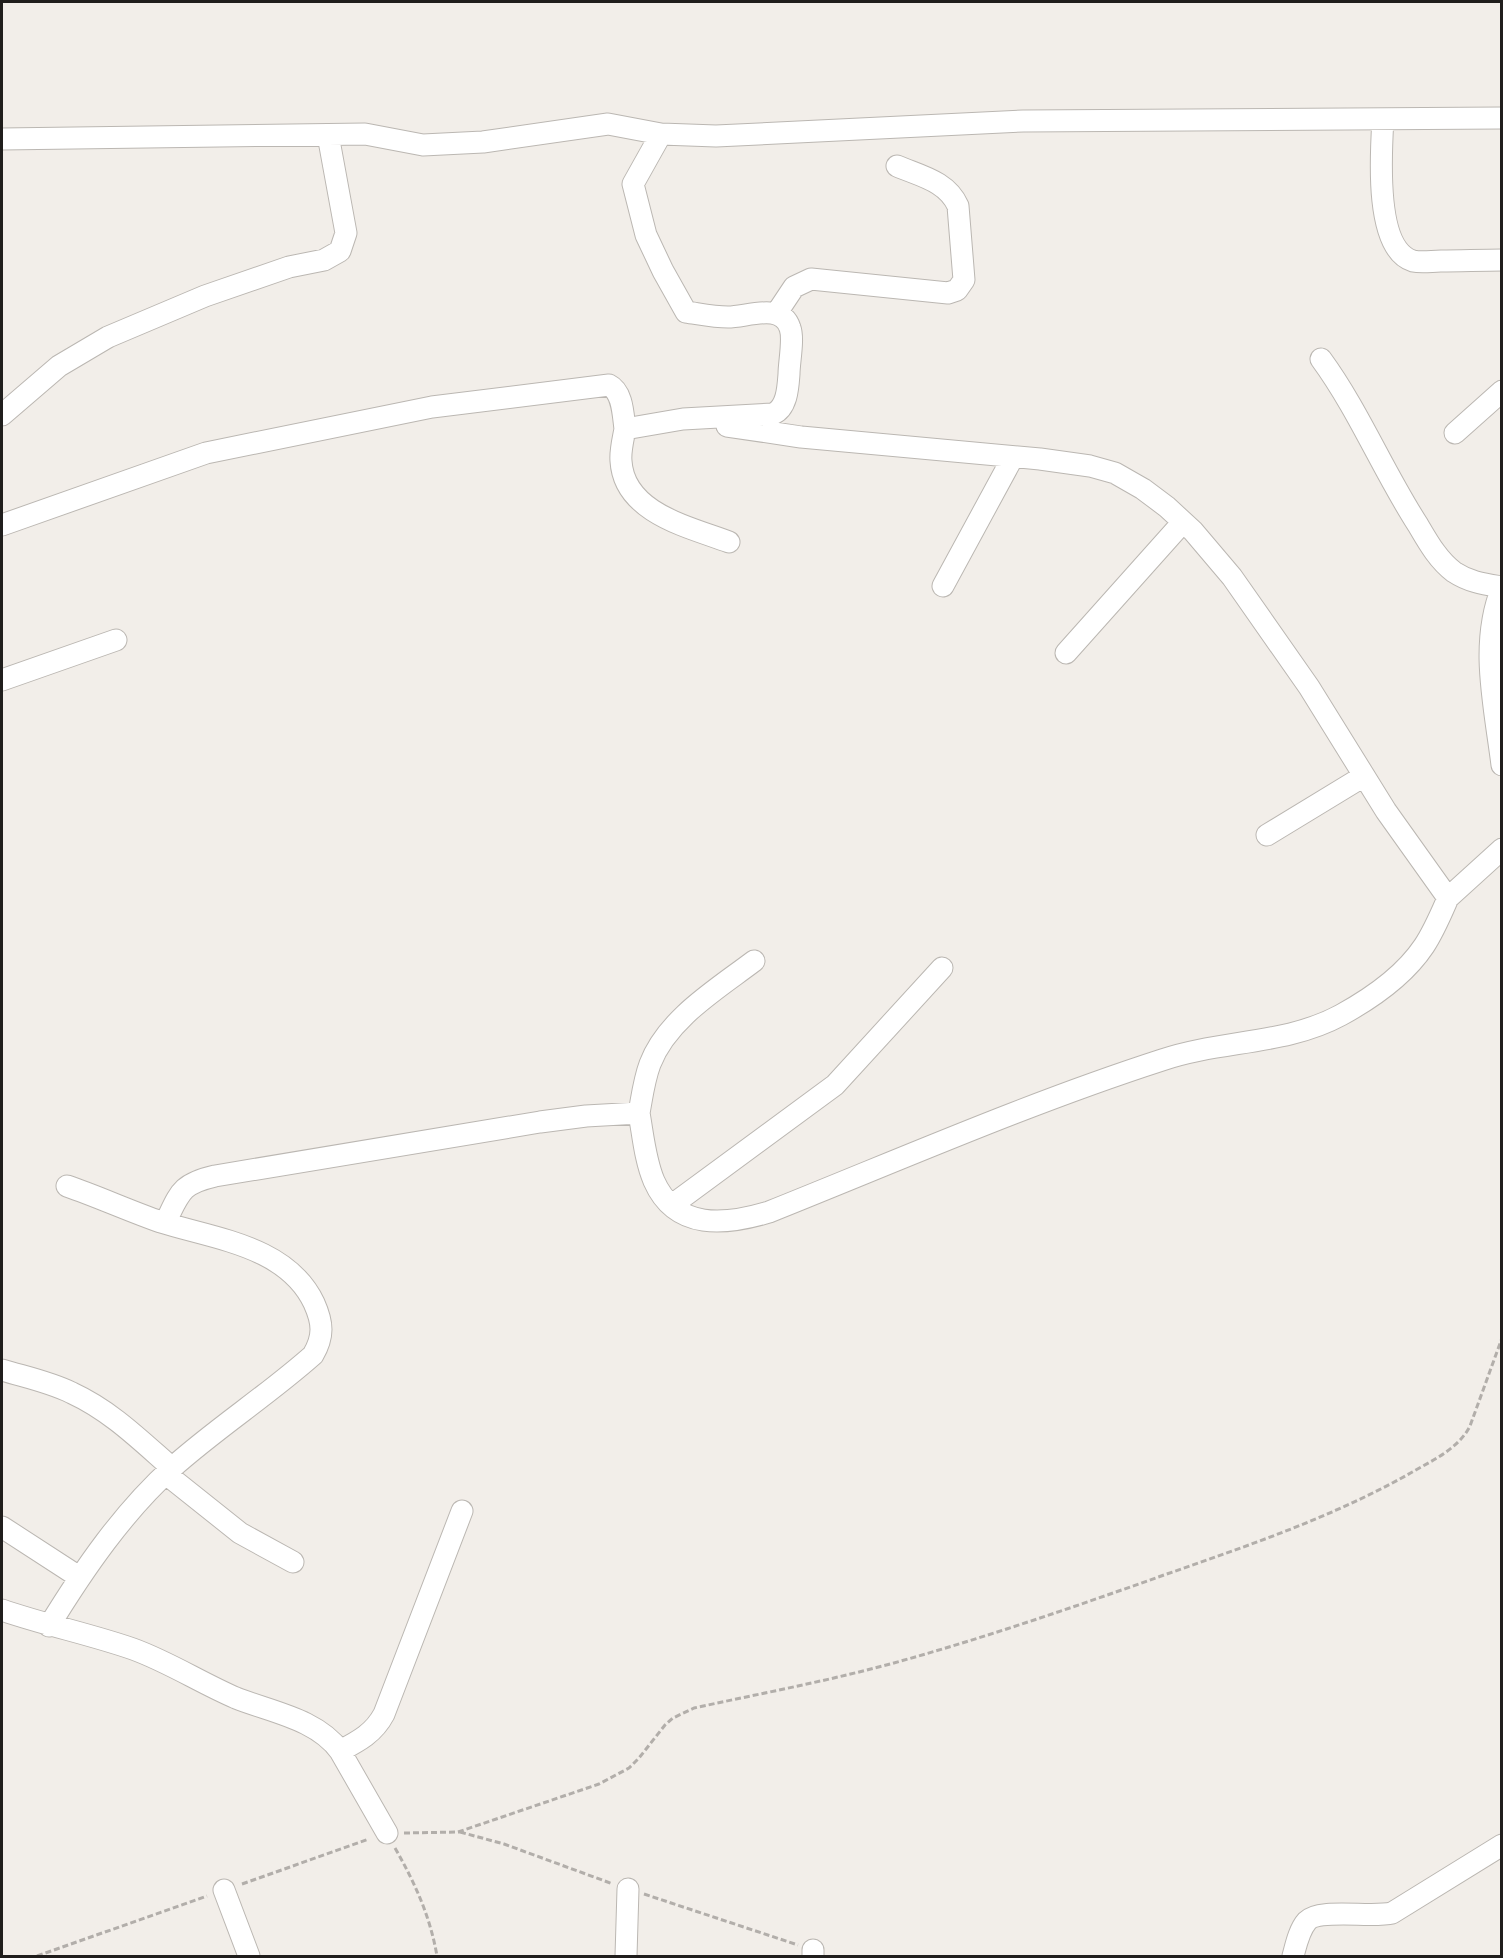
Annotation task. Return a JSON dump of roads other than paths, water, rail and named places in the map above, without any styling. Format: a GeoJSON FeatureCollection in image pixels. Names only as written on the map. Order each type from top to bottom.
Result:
{"type":"FeatureCollection","features":[{"type":"Feature","properties":{"kind":"street"},"geometry":{"type":"LineString","coordinates":[[2,139],[365,134],[423,145],[483,142],[608,124],[661,134],[716,136],[1023,121],[1502,118]]}},
{"type":"Feature","properties":{"kind":"street"},"geometry":{"type":"LineString","coordinates":[[1383,119],[1380,165],[1382,192],[1390,235],[1398,251],[1416,262],[1502,260]]}},
{"type":"Feature","properties":{"kind":"street"},"geometry":{"type":"LineString","coordinates":[[625,429],[683,419],[773,414],[782,409],[788,379],[791,333],[785,319],[769,313],[728,317],[686,312],[646,235],[633,184],[661,134]]}},
{"type":"Feature","properties":{"kind":"street"},"geometry":{"type":"LineString","coordinates":[[2,415],[59,366],[108,337],[205,296],[289,267],[324,260],[340,251],[346,233],[328,135]]}},
{"type":"Feature","properties":{"kind":"street"},"geometry":{"type":"LineString","coordinates":[[776,314],[794,288],[803,281],[811,279],[948,293],[961,287],[964,280],[958,206],[955,198],[940,184],[897,166]]}},
{"type":"Feature","properties":{"kind":"street"},"geometry":{"type":"LineString","coordinates":[[1321,359],[1356,414],[1409,511],[1434,551],[1446,565],[1466,579],[1502,587],[1491,619],[1489,639],[1502,765]]}},
{"type":"Feature","properties":{"kind":"street"},"geometry":{"type":"LineString","coordinates":[[2,525],[206,453],[432,407],[609,385],[619,395],[625,429],[621,462],[627,485],[633,493],[656,513],[729,542]]}},
{"type":"Feature","properties":{"kind":"street"},"geometry":{"type":"LineString","coordinates":[[1455,433],[1502,391]]}},
{"type":"Feature","properties":{"kind":"street"},"geometry":{"type":"LineString","coordinates":[[683,419],[801,437],[1090,466],[1115,473],[1143,489],[1184,522],[1232,577],[1309,687],[1386,812],[1448,898]]}},
{"type":"Feature","properties":{"kind":"street"},"geometry":{"type":"LineString","coordinates":[[943,586],[1013,457]]}},
{"type":"Feature","properties":{"kind":"street"},"geometry":{"type":"LineString","coordinates":[[1066,653],[1184,522]]}},
{"type":"Feature","properties":{"kind":"street"},"geometry":{"type":"LineString","coordinates":[[2,680],[116,640]]}},
{"type":"Feature","properties":{"kind":"street"},"geometry":{"type":"LineString","coordinates":[[1267,835],[1364,776]]}},
{"type":"Feature","properties":{"kind":"street"},"geometry":{"type":"LineString","coordinates":[[753,961],[690,1010],[671,1030],[650,1061],[645,1078],[639,1113],[647,1159],[654,1180],[660,1192],[672,1205],[685,1215],[700,1221],[751,1218],[780,1208],[1023,1110],[1145,1065],[1200,1050],[1296,1033],[1319,1026],[1380,991],[1400,973],[1423,948],[1432,934],[1448,898],[1502,849]]}},
{"type":"Feature","properties":{"kind":"street"},"geometry":{"type":"LineString","coordinates":[[672,1205],[835,1085],[942,968]]}},
{"type":"Feature","properties":{"kind":"street"},"geometry":{"type":"LineString","coordinates":[[165,1223],[180,1192],[191,1183],[215,1176],[540,1122],[586,1116],[639,1113]]}},
{"type":"Feature","properties":{"kind":"street"},"geometry":{"type":"LineString","coordinates":[[49,1626],[79,1577],[126,1516],[169,1471],[313,1355],[320,1343],[322,1330],[319,1313],[311,1296],[297,1278],[283,1266],[246,1246],[165,1223],[67,1186]]}},
{"type":"Feature","properties":{"kind":"street"},"geometry":{"type":"LineString","coordinates":[[2,1370],[70,1392],[117,1419],[169,1471],[240,1533],[293,1562]]}},
{"type":"Feature","properties":{"kind":"street"},"geometry":{"type":"LineString","coordinates":[[340,1751],[370,1734],[384,1714],[462,1511]]}},
{"type":"Feature","properties":{"kind":"street"},"geometry":{"type":"LineString","coordinates":[[2,1527],[79,1577]]}},
{"type":"Feature","properties":{"kind":"street"},"geometry":{"type":"LineString","coordinates":[[2,1610],[49,1626],[133,1649],[232,1696],[313,1728],[335,1743],[387,1833]]}},
{"type":"Feature","properties":{"kind":"street"},"geometry":{"type":"LineString","coordinates":[[1293,1956],[1301,1932],[1311,1917],[1322,1914],[1381,1915],[1392,1913],[1502,1845]]}},
{"type":"Feature","properties":{"kind":"street"},"geometry":{"type":"LineString","coordinates":[[626,1956],[628,1889]]}},
{"type":"Feature","properties":{"kind":"street"},"geometry":{"type":"LineString","coordinates":[[224,1890],[249,1956]]}}]}
